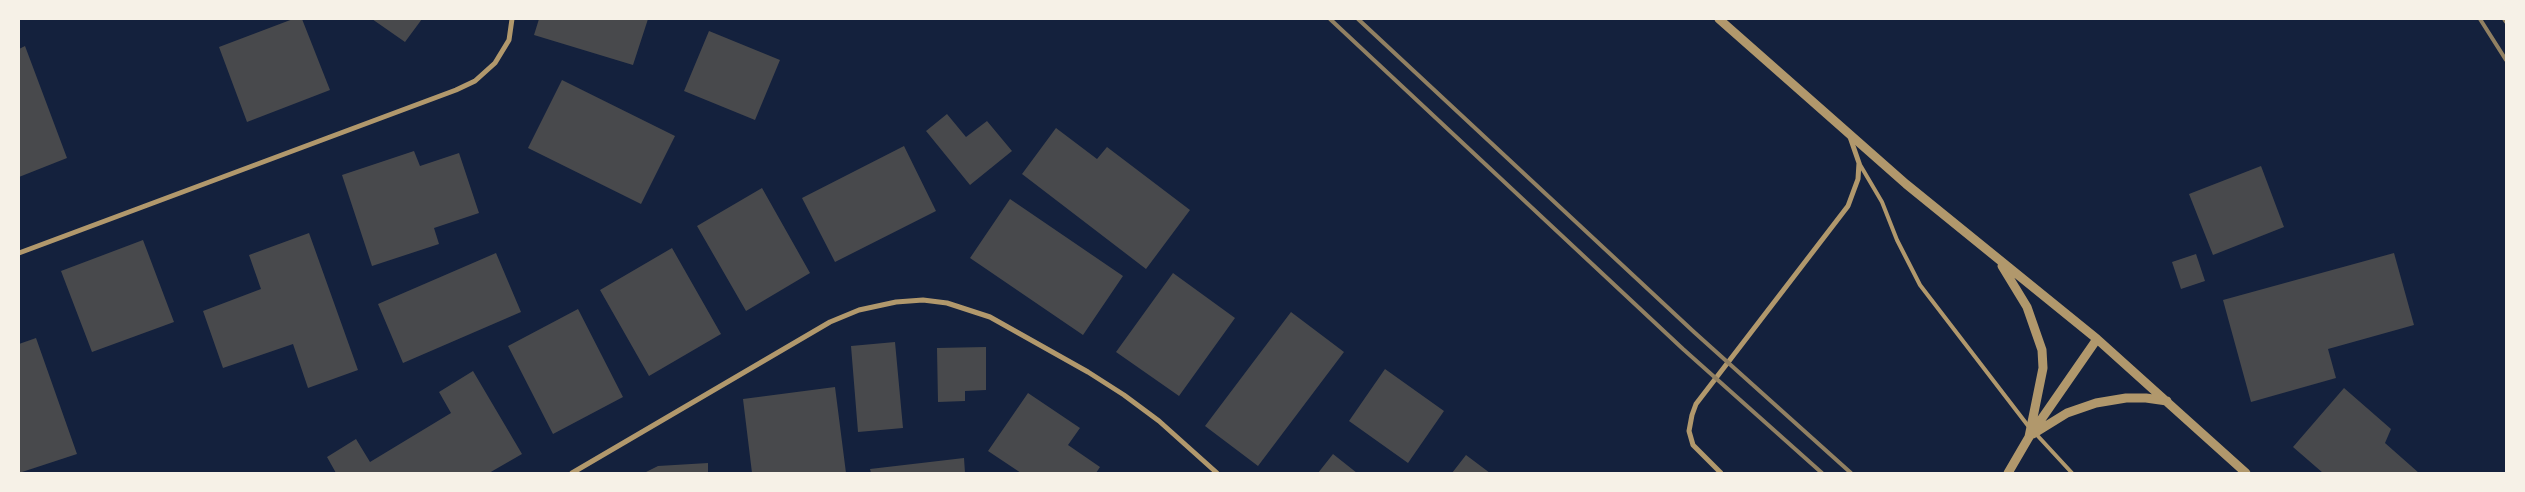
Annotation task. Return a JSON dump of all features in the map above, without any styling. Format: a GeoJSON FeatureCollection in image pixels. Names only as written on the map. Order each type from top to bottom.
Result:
{"type":"FeatureCollection","features":[{"type":"Feature","properties":{"kind":"street"},"geometry":{"type":"LineString","coordinates":[[19,253],[456,90],[475,81],[495,63],[509,40],[512,19]]}},
{"type":"Feature","properties":{"kind":"street"},"geometry":{"type":"LineString","coordinates":[[1719,19],[1848,133],[1996,258],[2097,339],[2246,473]]}},
{"type":"Feature","properties":{"kind":"street"},"geometry":{"type":"LineString","coordinates":[[1721,473],[1698,451],[1691,438],[1690,420],[1696,404],[1848,206],[1854,195],[1859,164],[1848,133]]}},
{"type":"Feature","properties":{"kind":"street"},"geometry":{"type":"LineString","coordinates":[[1996,258],[2027,307],[2039,336],[2043,368],[2029,437]]}},
{"type":"Feature","properties":{"kind":"street"},"geometry":{"type":"LineString","coordinates":[[572,473],[830,322],[858,310],[877,305],[923,300],[974,310],[1009,326],[1064,358],[1124,395],[1159,421],[1217,473]]}},
{"type":"Feature","properties":{"kind":"street"},"geometry":{"type":"LineString","coordinates":[[2008,473],[2029,437],[2097,339]]}},
{"type":"Feature","properties":{"kind":"street"},"geometry":{"type":"LineString","coordinates":[[2029,437],[2067,413],[2096,403],[2126,398],[2146,398],[2167,402]]}},
{"type":"Feature","properties":{"kind":"lane"},"geometry":{"type":"LineString","coordinates":[[1859,164],[1882,202],[1897,240],[1920,285],[2027,425],[2072,473]]}},
{"type":"Feature","properties":{"kind":"building"},"geometry":{"type":"Polygon","coordinates":[[[293,19],[302,19],[330,90],[247,122],[219,47],[293,19]]]}},
{"type":"Feature","properties":{"kind":"building"},"geometry":{"type":"Polygon","coordinates":[[[372,19],[422,19],[405,42],[372,19]]]}},
{"type":"Feature","properties":{"kind":"building"},"geometry":{"type":"Polygon","coordinates":[[[539,19],[648,19],[633,65],[534,35],[539,19]]]}},
{"type":"Feature","properties":{"kind":"building"},"geometry":{"type":"Polygon","coordinates":[[[709,31],[780,60],[755,120],[684,91],[709,31]]]}},
{"type":"Feature","properties":{"kind":"building"},"geometry":{"type":"Polygon","coordinates":[[[25,46],[67,158],[19,177],[19,49],[25,46]]]}},
{"type":"Feature","properties":{"kind":"building"},"geometry":{"type":"Polygon","coordinates":[[[562,80],[675,136],[641,204],[528,148],[562,80]]]}},
{"type":"Feature","properties":{"kind":"building"},"geometry":{"type":"Polygon","coordinates":[[[947,114],[966,137],[987,121],[1012,151],[970,185],[926,131],[947,114]]]}},
{"type":"Feature","properties":{"kind":"building"},"geometry":{"type":"Polygon","coordinates":[[[1056,128],[1097,159],[1107,147],[1190,210],[1146,269],[1022,174],[1056,128]]]}},
{"type":"Feature","properties":{"kind":"building"},"geometry":{"type":"Polygon","coordinates":[[[904,146],[936,211],[835,262],[802,198],[904,146]]]}},
{"type":"Feature","properties":{"kind":"building"},"geometry":{"type":"Polygon","coordinates":[[[414,151],[420,166],[459,153],[479,213],[434,228],[439,244],[372,266],[342,175],[414,151]]]}},
{"type":"Feature","properties":{"kind":"building"},"geometry":{"type":"Polygon","coordinates":[[[2261,166],[2284,227],[2213,255],[2189,194],[2261,166]]]}},
{"type":"Feature","properties":{"kind":"building"},"geometry":{"type":"Polygon","coordinates":[[[762,188],[810,273],[746,311],[697,226],[762,188]]]}},
{"type":"Feature","properties":{"kind":"building"},"geometry":{"type":"Polygon","coordinates":[[[1010,199],[1123,276],[1083,335],[970,258],[1010,199]]]}},
{"type":"Feature","properties":{"kind":"building"},"geometry":{"type":"Polygon","coordinates":[[[309,233],[358,370],[308,388],[293,344],[223,368],[203,311],[261,289],[249,255],[309,233]]]}},
{"type":"Feature","properties":{"kind":"building"},"geometry":{"type":"Polygon","coordinates":[[[143,240],[174,322],[92,352],[61,271],[143,240]]]}},
{"type":"Feature","properties":{"kind":"building"},"geometry":{"type":"Polygon","coordinates":[[[672,248],[721,334],[649,376],[600,290],[672,248]]]}},
{"type":"Feature","properties":{"kind":"building"},"geometry":{"type":"Polygon","coordinates":[[[496,253],[521,312],[403,363],[378,304],[496,253]]]}},
{"type":"Feature","properties":{"kind":"building"},"geometry":{"type":"Polygon","coordinates":[[[2394,253],[2414,325],[2328,349],[2336,378],[2251,402],[2223,300],[2394,253]]]}},
{"type":"Feature","properties":{"kind":"building"},"geometry":{"type":"Polygon","coordinates":[[[2196,254],[2205,281],[2181,289],[2172,262],[2196,254]]]}},
{"type":"Feature","properties":{"kind":"building"},"geometry":{"type":"Polygon","coordinates":[[[1173,273],[1235,318],[1179,396],[1116,352],[1173,273]]]}},
{"type":"Feature","properties":{"kind":"building"},"geometry":{"type":"Polygon","coordinates":[[[578,309],[623,397],[553,434],[508,346],[578,309]]]}},
{"type":"Feature","properties":{"kind":"building"},"geometry":{"type":"Polygon","coordinates":[[[1291,312],[1344,352],[1258,466],[1205,426],[1291,312]]]}},
{"type":"Feature","properties":{"kind":"building"},"geometry":{"type":"Polygon","coordinates":[[[36,338],[77,454],[19,473],[19,344],[36,338]]]}},
{"type":"Feature","properties":{"kind":"building"},"geometry":{"type":"Polygon","coordinates":[[[895,342],[903,428],[858,432],[851,346],[895,342]]]}},
{"type":"Feature","properties":{"kind":"building"},"geometry":{"type":"Polygon","coordinates":[[[986,347],[986,390],[965,391],[965,401],[938,402],[937,348],[986,347]]]}},
{"type":"Feature","properties":{"kind":"building"},"geometry":{"type":"Polygon","coordinates":[[[1385,369],[1444,411],[1408,463],[1349,421],[1385,369]]]}},
{"type":"Feature","properties":{"kind":"building"},"geometry":{"type":"Polygon","coordinates":[[[473,371],[522,454],[489,473],[336,473],[327,457],[356,439],[370,462],[451,413],[439,392],[473,371]]]}},
{"type":"Feature","properties":{"kind":"building"},"geometry":{"type":"Polygon","coordinates":[[[835,387],[846,473],[752,473],[743,399],[835,387]]]}},
{"type":"Feature","properties":{"kind":"building"},"geometry":{"type":"Polygon","coordinates":[[[2344,388],[2391,429],[2385,443],[2419,473],[2323,473],[2293,447],[2344,388]]]}},
{"type":"Feature","properties":{"kind":"building"},"geometry":{"type":"Polygon","coordinates":[[[1028,393],[1080,428],[1068,445],[1100,467],[1096,473],[1021,473],[988,451],[1028,393]]]}},
{"type":"Feature","properties":{"kind":"building"},"geometry":{"type":"Polygon","coordinates":[[[1333,454],[1357,473],[1318,473],[1333,454]]]}},
{"type":"Feature","properties":{"kind":"building"},"geometry":{"type":"Polygon","coordinates":[[[1466,455],[1490,473],[1452,473],[1466,455]]]}},
{"type":"Feature","properties":{"kind":"building"},"geometry":{"type":"Polygon","coordinates":[[[964,458],[965,473],[871,473],[870,469],[964,458]]]}},
{"type":"Feature","properties":{"kind":"building"},"geometry":{"type":"Polygon","coordinates":[[[708,463],[708,473],[644,473],[658,466],[708,463]]]}},
{"type":"Feature","properties":{"kind":"railway"},"geometry":{"type":"LineString","coordinates":[[1330,19],[1683,349],[1822,473]]}},
{"type":"Feature","properties":{"kind":"railway"},"geometry":{"type":"LineString","coordinates":[[1358,19],[1694,332],[1851,473]]}},
{"type":"Feature","properties":{"kind":"railway"},"geometry":{"type":"LineString","coordinates":[[2480,19],[2506,60]]}}]}
